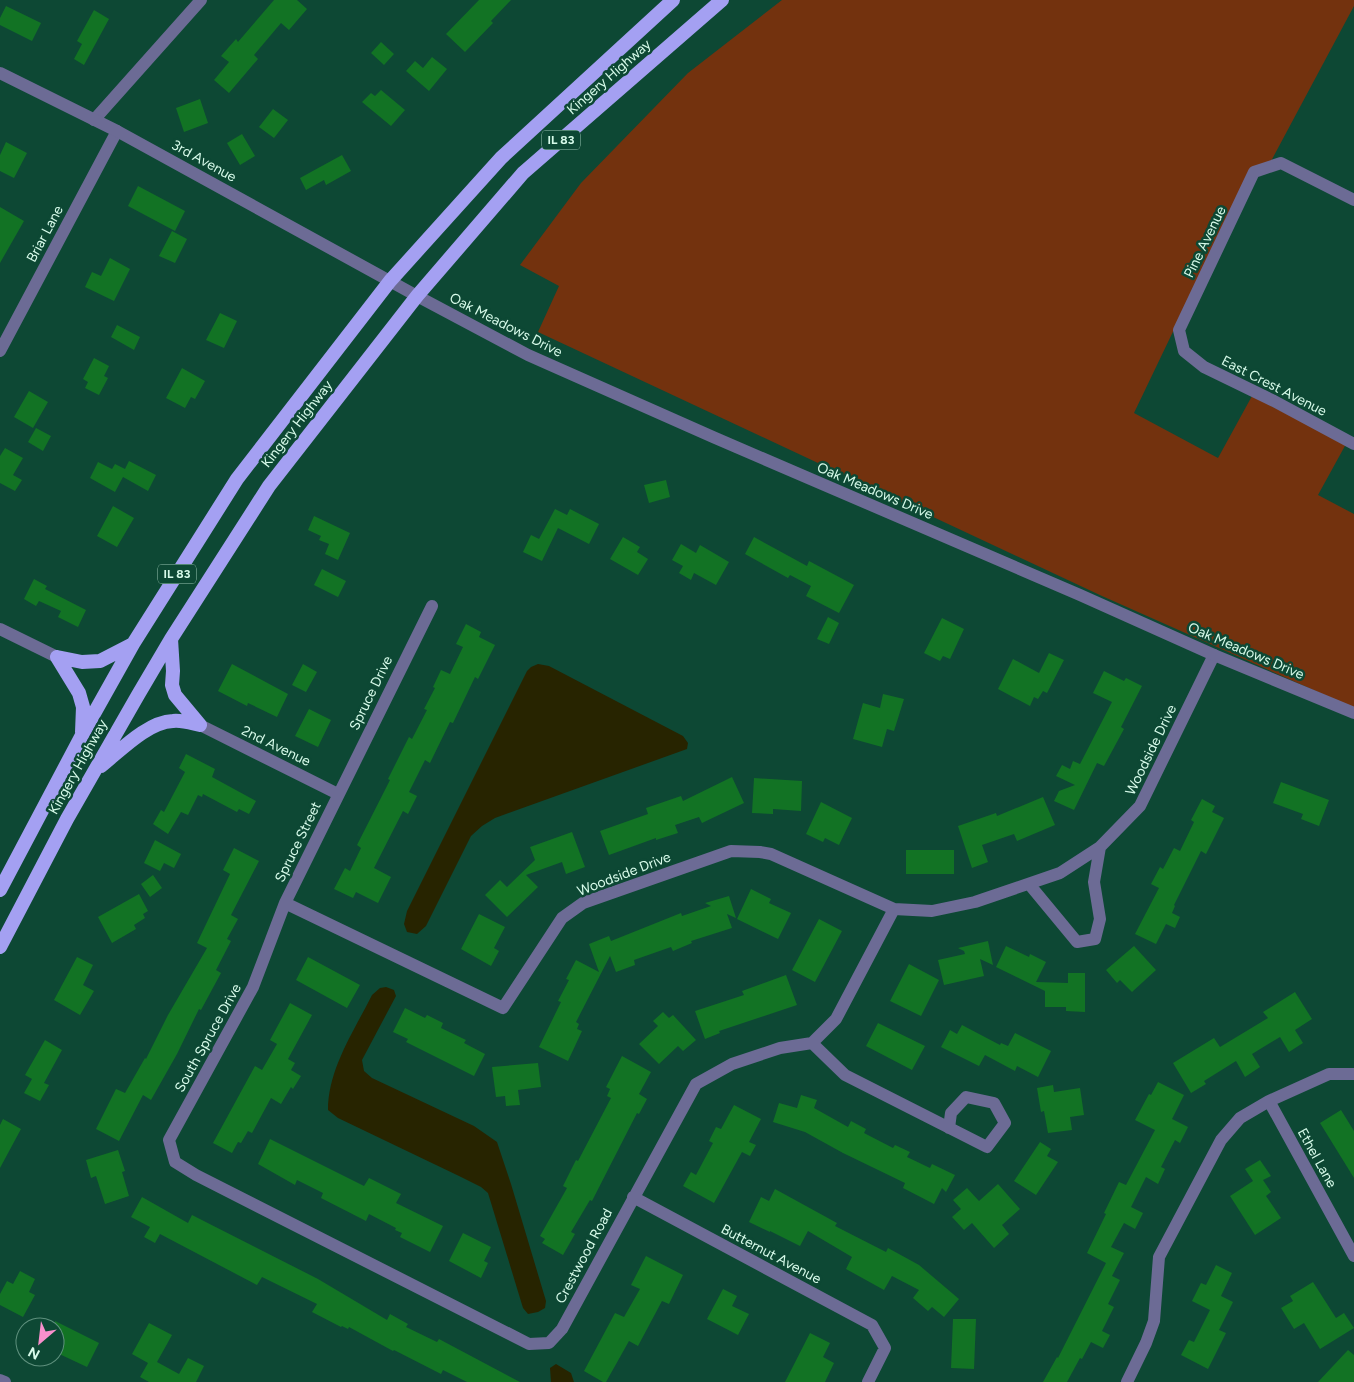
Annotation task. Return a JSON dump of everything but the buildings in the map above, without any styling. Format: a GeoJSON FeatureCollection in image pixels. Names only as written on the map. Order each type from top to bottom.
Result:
{"type":"FeatureCollection","features":[{"type":"Feature","properties":{"kind":"highway","name":"Kingery Highway"},"geometry":{"type":"LineString","coordinates":[[0,890],[82,735],[133,644],[237,479],[390,281],[508,150],[673,0]]}},
{"type":"Feature","properties":{"kind":"highway","name":"Kingery Highway"},"geometry":{"type":"LineString","coordinates":[[0,947],[67,818],[171,638],[269,486],[417,296],[523,173],[722,0]]}},
{"type":"Feature","properties":{"kind":"highway"},"geometry":{"type":"LineString","coordinates":[[171,638],[172,685],[175,695],[200,725]]}},
{"type":"Feature","properties":{"kind":"highway"},"geometry":{"type":"LineString","coordinates":[[57,657],[82,662],[100,661],[133,644]]}},
{"type":"Feature","properties":{"kind":"highway"},"geometry":{"type":"LineString","coordinates":[[57,657],[79,693],[83,707],[82,735]]}},
{"type":"Feature","properties":{"kind":"highway"},"geometry":{"type":"LineString","coordinates":[[95,771],[154,725],[171,721],[183,721],[200,725]]}},
{"type":"Feature","properties":{"kind":"street"},"geometry":{"type":"LineString","coordinates":[[94,120],[201,0]]}},
{"type":"Feature","properties":{"kind":"street","name":"3rd Avenue"},"geometry":{"type":"LineString","coordinates":[[0,73],[116,131],[390,281]]}},
{"type":"Feature","properties":{"kind":"street","name":"Briar Lane"},"geometry":{"type":"LineString","coordinates":[[0,351],[116,131]]}},
{"type":"Feature","properties":{"kind":"street","name":"Pine Avenue"},"geometry":{"type":"LineString","coordinates":[[1184,351],[1179,330],[1254,172],[1281,163],[1354,200]]}},
{"type":"Feature","properties":{"kind":"street","name":"Oak Meadows Drive"},"geometry":{"type":"LineString","coordinates":[[390,281],[550,365],[1214,655],[1354,713]]}},
{"type":"Feature","properties":{"kind":"street","name":"East Crest Avenue"},"geometry":{"type":"LineString","coordinates":[[1184,351],[1204,367],[1274,401],[1354,444]]}},
{"type":"Feature","properties":{"kind":"street","name":"Spruce Drive"},"geometry":{"type":"LineString","coordinates":[[338,794],[432,606]]}},
{"type":"Feature","properties":{"kind":"street"},"geometry":{"type":"LineString","coordinates":[[0,629],[57,657]]}},
{"type":"Feature","properties":{"kind":"street","name":"Woodside Drive"},"geometry":{"type":"LineString","coordinates":[[285,903],[503,1008],[562,918],[583,904],[731,851],[771,854],[894,909],[932,911],[976,902],[1060,873],[1100,847],[1140,806],[1214,655]]}},
{"type":"Feature","properties":{"kind":"street","name":"2nd Avenue"},"geometry":{"type":"LineString","coordinates":[[200,725],[338,794]]}},
{"type":"Feature","properties":{"kind":"street","name":"Spruce Street"},"geometry":{"type":"LineString","coordinates":[[285,903],[338,794]]}},
{"type":"Feature","properties":{"kind":"street"},"geometry":{"type":"LineString","coordinates":[[1029,884],[1077,942],[1095,939],[1100,919],[1094,882],[1100,847]]}},
{"type":"Feature","properties":{"kind":"street","name":"South Spruce Drive"},"geometry":{"type":"LineString","coordinates":[[196,1175],[175,1162],[169,1140],[253,987],[285,903]]}},
{"type":"Feature","properties":{"kind":"street"},"geometry":{"type":"LineString","coordinates":[[894,909],[836,1019],[812,1042],[845,1075],[987,1148],[1005,1123],[994,1103],[966,1098],[951,1112],[949,1128]]}},
{"type":"Feature","properties":{"kind":"street","name":"Crestwood Road"},"geometry":{"type":"LineString","coordinates":[[196,1175],[529,1344],[550,1343],[562,1329],[696,1084],[732,1064],[780,1048],[812,1042]]}},
{"type":"Feature","properties":{"kind":"street"},"geometry":{"type":"LineString","coordinates":[[1127,1382],[1146,1343],[1154,1321],[1159,1257],[1221,1140],[1240,1118],[1269,1101],[1329,1074],[1354,1074]]}},
{"type":"Feature","properties":{"kind":"street","name":"Ethel Lane"},"geometry":{"type":"LineString","coordinates":[[1269,1101],[1354,1256]]}},
{"type":"Feature","properties":{"kind":"street","name":"Butternut Avenue"},"geometry":{"type":"LineString","coordinates":[[633,1197],[872,1324],[885,1348],[868,1382]]}},
{"type":"Feature","properties":{"kind":"street"},"geometry":{"type":"LineString","coordinates":[[0,1380],[5,1382]]}},
{"type":"Feature","properties":{"kind":"shaded area"},"geometry":{"type":"Polygon","coordinates":[[[782,0],[1354,0],[1354,6],[1270,163],[1250,171],[1134,413],[1218,458],[1252,396],[1346,444],[1318,495],[1354,514],[1354,708],[1102,596],[538,332],[559,286],[520,265],[581,183],[688,73],[782,0]]]}},
{"type":"Feature","properties":{"kind":"shaded area"},"geometry":{"type":"Polygon","coordinates":[[[538,664],[549,666],[683,736],[688,743],[687,749],[495,818],[482,826],[471,836],[426,926],[417,934],[407,932],[404,924],[407,911],[527,671],[538,664]]]}},
{"type":"Feature","properties":{"kind":"shaded area"},"geometry":{"type":"Polygon","coordinates":[[[386,987],[394,990],[396,996],[362,1060],[364,1071],[372,1078],[474,1126],[497,1142],[546,1301],[545,1308],[538,1312],[528,1314],[523,1308],[488,1193],[481,1187],[459,1176],[338,1118],[328,1110],[332,1080],[350,1036],[372,995],[380,988],[386,987]]]}},
{"type":"Feature","properties":{"kind":"shaded area"},"geometry":{"type":"Polygon","coordinates":[[[556,1364],[571,1373],[574,1382],[551,1382],[550,1368],[556,1364]]]}}]}
